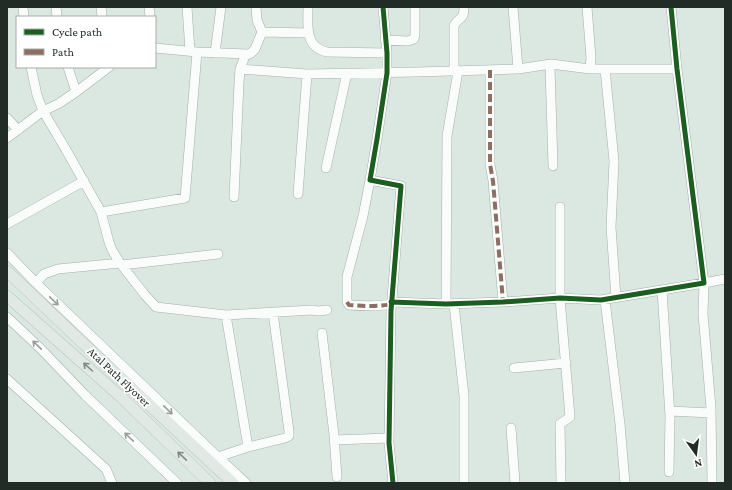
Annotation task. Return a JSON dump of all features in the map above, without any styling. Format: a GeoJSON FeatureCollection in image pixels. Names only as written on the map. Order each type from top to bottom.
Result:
{"type":"FeatureCollection","features":[{"type":"Feature","properties":{"kind":"main road","name":"Atal Path Flyover"},"geometry":{"type":"LineString","coordinates":[[7,271],[233,483]]}},
{"type":"Feature","properties":{"kind":"main road","name":"Atal Path Flyover"},"geometry":{"type":"LineString","coordinates":[[7,296],[121,397],[210,483]]}},
{"type":"Feature","properties":{"kind":"street"},"geometry":{"type":"LineString","coordinates":[[102,212],[185,198],[195,56],[187,7]]}},
{"type":"Feature","properties":{"kind":"street"},"geometry":{"type":"LineString","coordinates":[[215,53],[221,7]]}},
{"type":"Feature","properties":{"kind":"street"},"geometry":{"type":"LineString","coordinates":[[234,198],[239,83],[244,61],[255,49],[262,32],[257,20],[256,7]]}},
{"type":"Feature","properties":{"kind":"street"},"geometry":{"type":"LineString","coordinates":[[308,7],[308,33],[315,47],[327,52],[387,55]]}},
{"type":"Feature","properties":{"kind":"street"},"geometry":{"type":"LineString","coordinates":[[383,7],[387,70],[370,180],[363,216],[347,277],[347,302],[349,305],[391,306],[503,302],[560,298],[605,300],[725,279]]}},
{"type":"Feature","properties":{"kind":"street"},"geometry":{"type":"LineString","coordinates":[[385,40],[408,41],[414,39],[415,7]]}},
{"type":"Feature","properties":{"kind":"street"},"geometry":{"type":"LineString","coordinates":[[464,7],[464,15],[455,23],[454,26],[455,67],[447,136],[450,304],[464,396],[464,483]]}},
{"type":"Feature","properties":{"kind":"street"},"geometry":{"type":"LineString","coordinates":[[513,7],[518,65]]}},
{"type":"Feature","properties":{"kind":"street"},"geometry":{"type":"LineString","coordinates":[[587,7],[590,64]]}},
{"type":"Feature","properties":{"kind":"street"},"geometry":{"type":"LineString","coordinates":[[671,7],[677,69],[704,283],[703,314],[711,413],[712,483]]}},
{"type":"Feature","properties":{"kind":"street"},"geometry":{"type":"LineString","coordinates":[[262,32],[308,33]]}},
{"type":"Feature","properties":{"kind":"street"},"geometry":{"type":"LineString","coordinates":[[156,48],[195,56],[215,53],[244,61],[307,74],[455,67],[490,70],[518,65],[551,64],[590,64],[605,69],[677,69]]}},
{"type":"Feature","properties":{"kind":"street"},"geometry":{"type":"LineString","coordinates":[[551,64],[553,166]]}},
{"type":"Feature","properties":{"kind":"street"},"geometry":{"type":"LineString","coordinates":[[31,68],[37,95],[43,111],[102,212],[109,242],[115,255],[145,295],[156,307],[226,315],[327,310]]}},
{"type":"Feature","properties":{"kind":"street"},"geometry":{"type":"LineString","coordinates":[[68,68],[76,92]]}},
{"type":"Feature","properties":{"kind":"street"},"geometry":{"type":"LineString","coordinates":[[7,138],[43,111],[58,104],[76,92],[108,68]]}},
{"type":"Feature","properties":{"kind":"street"},"geometry":{"type":"LineString","coordinates":[[605,69],[614,161],[611,227],[616,298]]}},
{"type":"Feature","properties":{"kind":"street"},"geometry":{"type":"LineString","coordinates":[[490,70],[490,164],[493,181],[503,302]]}},
{"type":"Feature","properties":{"kind":"street"},"geometry":{"type":"LineString","coordinates":[[326,168],[347,73]]}},
{"type":"Feature","properties":{"kind":"street"},"geometry":{"type":"LineString","coordinates":[[298,194],[307,74]]}},
{"type":"Feature","properties":{"kind":"street"},"geometry":{"type":"LineString","coordinates":[[7,118],[18,130]]}},
{"type":"Feature","properties":{"kind":"street"},"geometry":{"type":"LineString","coordinates":[[370,180],[401,186],[391,306],[389,438],[392,483]]}},
{"type":"Feature","properties":{"kind":"street"},"geometry":{"type":"LineString","coordinates":[[7,224],[84,181]]}},
{"type":"Feature","properties":{"kind":"street"},"geometry":{"type":"LineString","coordinates":[[560,207],[560,298],[570,417],[560,424],[561,483]]}},
{"type":"Feature","properties":{"kind":"street"},"geometry":{"type":"LineString","coordinates":[[7,253],[36,283],[246,483]]}},
{"type":"Feature","properties":{"kind":"street"},"geometry":{"type":"LineString","coordinates":[[36,283],[44,274],[58,269],[218,254]]}},
{"type":"Feature","properties":{"kind":"street"},"geometry":{"type":"LineString","coordinates":[[662,290],[670,411],[669,472]]}},
{"type":"Feature","properties":{"kind":"street"},"geometry":{"type":"LineString","coordinates":[[605,300],[620,424],[625,483]]}},
{"type":"Feature","properties":{"kind":"street"},"geometry":{"type":"LineString","coordinates":[[218,457],[289,436],[273,313]]}},
{"type":"Feature","properties":{"kind":"street"},"geometry":{"type":"LineString","coordinates":[[226,315],[248,447]]}},
{"type":"Feature","properties":{"kind":"street"},"geometry":{"type":"LineString","coordinates":[[7,317],[40,348],[85,395],[177,483]]}},
{"type":"Feature","properties":{"kind":"street"},"geometry":{"type":"LineString","coordinates":[[322,333],[337,477]]}},
{"type":"Feature","properties":{"kind":"street"},"geometry":{"type":"LineString","coordinates":[[514,368],[566,362]]}},
{"type":"Feature","properties":{"kind":"street"},"geometry":{"type":"LineString","coordinates":[[9,385],[106,469],[112,483]]}},
{"type":"Feature","properties":{"kind":"street"},"geometry":{"type":"LineString","coordinates":[[670,411],[711,413]]}},
{"type":"Feature","properties":{"kind":"street"},"geometry":{"type":"LineString","coordinates":[[511,428],[515,483]]}},
{"type":"Feature","properties":{"kind":"street"},"geometry":{"type":"LineString","coordinates":[[334,440],[389,438]]}},
{"type":"Feature","properties":{"kind":"marked path"},"geometry":{"type":"LineString","coordinates":[[490,70],[490,164],[493,181],[503,302]]}},
{"type":"Feature","properties":{"kind":"marked path"},"geometry":{"type":"LineString","coordinates":[[347,302],[349,305],[360,306],[391,304]]}},
{"type":"Feature","properties":{"kind":"cycle path"},"geometry":{"type":"LineString","coordinates":[[383,7],[387,53],[387,73],[370,180],[401,186],[391,311],[389,443],[393,483]]}},
{"type":"Feature","properties":{"kind":"cycle path"},"geometry":{"type":"LineString","coordinates":[[391,302],[446,304],[560,298],[601,300],[704,283],[677,69],[671,7]]}}]}
